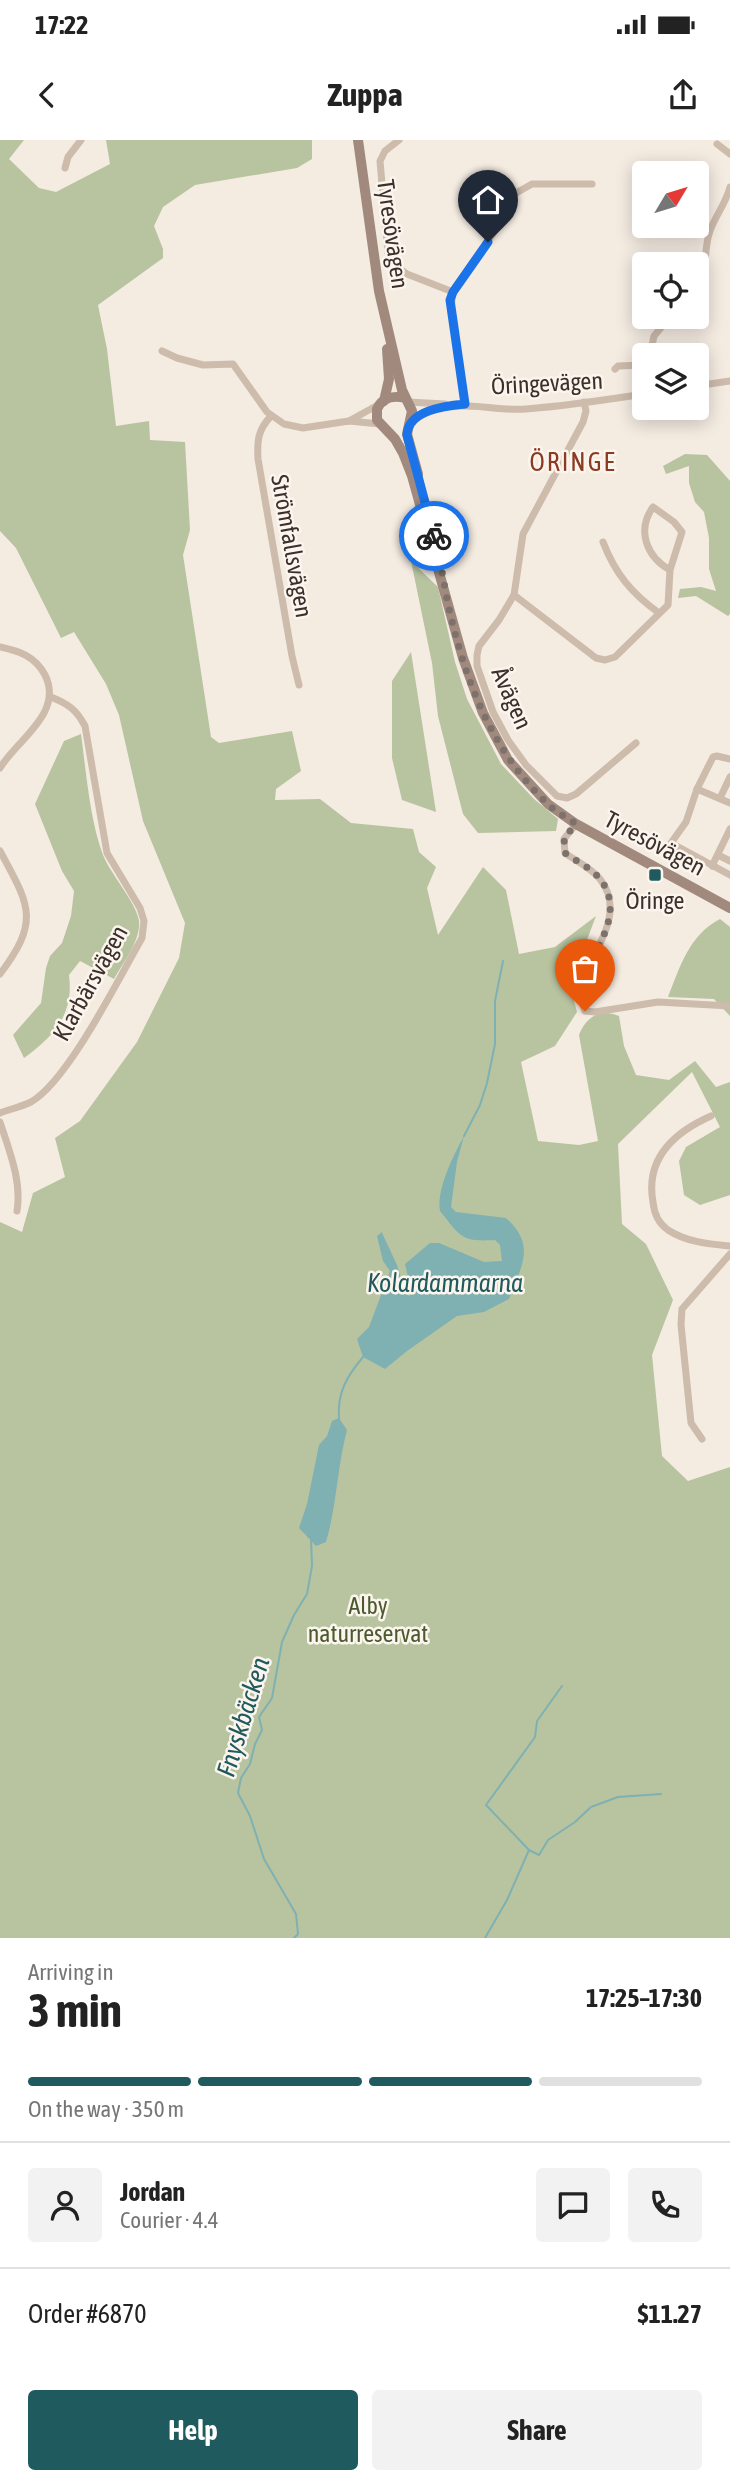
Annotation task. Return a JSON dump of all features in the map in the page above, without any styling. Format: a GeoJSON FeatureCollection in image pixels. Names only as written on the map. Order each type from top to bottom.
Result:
{"type":"FeatureCollection","features":[{"type":"Feature","properties":{"kind":"main road","name":"Tyresövägen"},"geometry":{"type":"LineString","coordinates":[[358,140],[387,333],[412,411],[407,435],[443,569],[446,596]]}},
{"type":"Feature","properties":{"kind":"main road","name":"Tyresövägen"},"geometry":{"type":"LineString","coordinates":[[387,333],[389,379],[376,415],[404,453],[463,658],[496,741],[525,781],[548,804],[576,824],[730,908]]}},
{"type":"Feature","properties":{"kind":"main road"},"geometry":{"type":"LineString","coordinates":[[381,403],[394,396],[407,400]]}},
{"type":"Feature","properties":{"kind":"main road"},"geometry":{"type":"LineString","coordinates":[[383,427],[397,431],[409,424]]}},
{"type":"Feature","properties":{"kind":"street"},"geometry":{"type":"LineString","coordinates":[[65,168],[68,157],[81,140]]}},
{"type":"Feature","properties":{"kind":"street"},"geometry":{"type":"LineString","coordinates":[[399,140],[385,150],[380,162],[388,253],[397,268],[453,292]]}},
{"type":"Feature","properties":{"kind":"street"},"geometry":{"type":"LineString","coordinates":[[717,144],[730,154]]}},
{"type":"Feature","properties":{"kind":"street"},"geometry":{"type":"LineString","coordinates":[[465,404],[451,307],[453,292],[496,229],[506,205],[516,193],[532,184],[592,184]]}},
{"type":"Feature","properties":{"kind":"street"},"geometry":{"type":"LineString","coordinates":[[706,252],[709,232],[730,187]]}},
{"type":"Feature","properties":{"kind":"street"},"geometry":{"type":"LineString","coordinates":[[162,351],[203,365],[233,364],[245,384],[271,416],[284,424],[303,428],[349,421],[383,427]]}},
{"type":"Feature","properties":{"kind":"street"},"geometry":{"type":"LineString","coordinates":[[615,369],[618,366],[632,365]]}},
{"type":"Feature","properties":{"kind":"street"},"geometry":{"type":"LineString","coordinates":[[709,384],[730,381]]}},
{"type":"Feature","properties":{"kind":"street","name":"Öringevägen"},"geometry":{"type":"LineString","coordinates":[[409,424],[427,411],[453,405],[523,409],[632,396]]}},
{"type":"Feature","properties":{"kind":"street","name":"Öringevägen"},"geometry":{"type":"LineString","coordinates":[[407,400],[453,405]]}},
{"type":"Feature","properties":{"kind":"street","name":"Åvägen"},"geometry":{"type":"LineString","coordinates":[[584,402],[586,411],[583,422],[523,534],[514,595],[479,646],[477,666],[498,722],[526,765],[556,796],[567,798],[576,794],[636,743]]}},
{"type":"Feature","properties":{"kind":"street"},"geometry":{"type":"LineString","coordinates":[[349,421],[381,403]]}},
{"type":"Feature","properties":{"kind":"street","name":"Strömfallsvägen"},"geometry":{"type":"LineString","coordinates":[[271,416],[259,432],[258,451],[299,685]]}},
{"type":"Feature","properties":{"kind":"street"},"geometry":{"type":"LineString","coordinates":[[514,595],[596,658],[605,660],[615,657],[668,605],[670,570],[682,532],[674,522],[653,508],[646,518],[644,529],[648,549],[661,565],[670,570]]}},
{"type":"Feature","properties":{"kind":"street"},"geometry":{"type":"LineString","coordinates":[[603,542],[613,567],[629,588],[657,614]]}},
{"type":"Feature","properties":{"kind":"street"},"geometry":{"type":"LineString","coordinates":[[0,647],[24,652],[43,672],[51,697],[42,717],[0,768]]}},
{"type":"Feature","properties":{"kind":"street","name":"Klarbärsvägen"},"geometry":{"type":"LineString","coordinates":[[0,1113],[30,1102],[50,1087],[86,1036],[142,938],[144,921],[140,908],[107,853],[85,726],[79,714],[69,705],[51,697]]}},
{"type":"Feature","properties":{"kind":"street"},"geometry":{"type":"LineString","coordinates":[[730,759],[713,757],[697,789],[686,822],[671,843],[730,875]]}},
{"type":"Feature","properties":{"kind":"street"},"geometry":{"type":"LineString","coordinates":[[720,798],[730,777]]}},
{"type":"Feature","properties":{"kind":"street"},"geometry":{"type":"LineString","coordinates":[[697,789],[730,803]]}},
{"type":"Feature","properties":{"kind":"street"},"geometry":{"type":"LineString","coordinates":[[576,824],[564,838],[565,853],[598,876],[607,890],[611,905],[605,930],[577,988],[585,1011],[595,1012],[658,1002],[730,1006]]}},
{"type":"Feature","properties":{"kind":"street"},"geometry":{"type":"LineString","coordinates":[[712,866],[730,829]]}},
{"type":"Feature","properties":{"kind":"street"},"geometry":{"type":"LineString","coordinates":[[0,851],[24,897],[27,915],[20,941],[0,974]]}},
{"type":"Feature","properties":{"kind":"street"},"geometry":{"type":"LineString","coordinates":[[718,855],[730,861]]}},
{"type":"Feature","properties":{"kind":"street"},"geometry":{"type":"LineString","coordinates":[[711,1116],[682,1131],[664,1147],[654,1170],[652,1201],[659,1220],[668,1230],[693,1241],[730,1246]]}},
{"type":"Feature","properties":{"kind":"street"},"geometry":{"type":"LineString","coordinates":[[0,1122],[20,1195],[18,1211]]}},
{"type":"Feature","properties":{"kind":"street"},"geometry":{"type":"LineString","coordinates":[[702,1439],[691,1423],[681,1325],[682,1309],[730,1254]]}},
{"type":"Feature","properties":{"kind":"green space","name":"Alby naturreservat"},"geometry":{"type":"Polygon","coordinates":[[[0,140],[24,140],[9,159],[39,188],[56,192],[110,164],[106,140],[312,140],[312,159],[297,168],[195,185],[163,207],[154,226],[163,249],[163,258],[98,305],[107,349],[116,426],[149,421],[150,440],[185,442],[190,530],[183,555],[211,737],[219,743],[292,731],[301,771],[276,789],[275,800],[320,799],[351,823],[413,829],[419,852],[436,867],[427,888],[438,935],[483,867],[506,890],[519,954],[555,947],[596,916],[570,985],[577,1012],[555,1046],[521,1062],[538,1141],[579,1145],[598,1141],[579,1035],[590,1019],[600,1014],[619,1016],[624,1046],[636,1075],[669,1080],[695,1061],[716,1087],[730,1082],[730,1195],[700,1205],[684,1195],[679,1161],[686,1147],[720,1127],[692,1072],[618,1144],[622,1224],[646,1244],[673,1300],[652,1355],[662,1456],[688,1481],[730,1467],[730,1938],[0,1938],[0,1222],[22,1232],[33,1193],[65,1177],[55,1138],[80,1121],[137,1042],[179,958],[185,923],[143,821],[119,715],[106,684],[74,632],[61,638],[16,548],[0,531],[0,140]]]}},
{"type":"Feature","properties":{"kind":"green space"},"geometry":{"type":"Polygon","coordinates":[[[685,454],[707,455],[730,481],[728,616],[696,596],[678,598],[680,589],[701,587],[716,591],[709,569],[709,538],[704,512],[695,502],[689,483],[689,466],[666,474],[663,466],[685,454]]]}},
{"type":"Feature","properties":{"kind":"green space"},"geometry":{"type":"Polygon","coordinates":[[[411,561],[438,587],[455,662],[467,699],[501,764],[534,799],[558,819],[556,831],[478,833],[463,814],[438,716],[432,663],[411,561]]]}},
{"type":"Feature","properties":{"kind":"green space"},"geometry":{"type":"Polygon","coordinates":[[[411,652],[436,812],[402,800],[392,758],[392,681],[411,652]]]}},
{"type":"Feature","properties":{"kind":"green space"},"geometry":{"type":"Polygon","coordinates":[[[81,734],[89,796],[99,842],[107,863],[133,905],[139,928],[131,951],[114,979],[80,961],[69,975],[68,1002],[60,1023],[53,1033],[24,1058],[13,1035],[41,1003],[46,968],[50,956],[62,943],[71,916],[74,891],[62,871],[35,804],[64,741],[81,734]]]}},
{"type":"Feature","properties":{"kind":"green space"},"geometry":{"type":"Polygon","coordinates":[[[720,919],[730,927],[730,1016],[714,999],[668,997],[693,943],[720,919]]]}},
{"type":"Feature","properties":{"kind":"water","name":"Kolardammarna"},"geometry":{"type":"Polygon","coordinates":[[[464,1136],[457,1162],[451,1207],[456,1212],[506,1218],[516,1228],[524,1247],[521,1266],[509,1299],[484,1312],[457,1316],[385,1369],[363,1357],[357,1339],[369,1327],[390,1271],[383,1261],[377,1236],[382,1232],[409,1296],[412,1294],[405,1264],[430,1243],[439,1243],[484,1262],[502,1261],[500,1245],[495,1240],[468,1239],[453,1227],[440,1211],[443,1183],[464,1136]]]}},
{"type":"Feature","properties":{"kind":"water"},"geometry":{"type":"Polygon","coordinates":[[[339,1418],[347,1430],[333,1514],[326,1542],[316,1546],[299,1528],[307,1504],[319,1445],[327,1436],[332,1421],[339,1418]]]}},
{"type":"Feature","properties":{"kind":"waterway","name":"Fnyskbäcken"},"geometry":{"type":"LineString","coordinates":[[464,1136],[480,1105],[487,1083],[495,1044],[495,1001],[503,961]]}},
{"type":"Feature","properties":{"kind":"waterway"},"geometry":{"type":"LineString","coordinates":[[339,1418],[344,1385],[363,1357]]}},
{"type":"Feature","properties":{"kind":"waterway","name":"Fnyskbäcken"},"geometry":{"type":"LineString","coordinates":[[294,1938],[298,1934],[296,1914],[264,1859],[250,1816],[238,1793],[241,1778],[250,1764],[262,1730],[259,1717],[272,1698],[282,1642],[307,1594],[312,1566],[311,1539]]}},
{"type":"Feature","properties":{"kind":"waterway"},"geometry":{"type":"LineString","coordinates":[[529,1850],[486,1805],[535,1737],[537,1721],[562,1686]]}},
{"type":"Feature","properties":{"kind":"waterway"},"geometry":{"type":"LineString","coordinates":[[485,1938],[507,1900],[529,1850],[539,1855],[548,1840],[575,1822],[591,1807],[618,1797],[661,1794]]}},
{"type":"Feature","properties":{"kind":"way so far"},"geometry":{"type":"LineString","coordinates":[[434,536],[443,569],[446,596],[463,658],[496,741],[525,781],[548,804],[576,824],[564,838],[565,853],[598,876],[607,890],[611,905],[610,918],[577,988],[581,1006],[585,1011]]}},
{"type":"Feature","properties":{"kind":"place","name":"Öringe"},"geometry":{"type":"Point","coordinates":[655,875]}},
{"type":"Feature","properties":{"kind":"district","name":"ÖRINGE"},"geometry":{"type":"Point","coordinates":[573,462]}},
{"type":"Feature","properties":{"kind":"route"},"geometry":{"type":"LineString","coordinates":[[434,536],[407,435],[407,426],[427,411],[465,404],[450,300],[488,242]]}}]}
